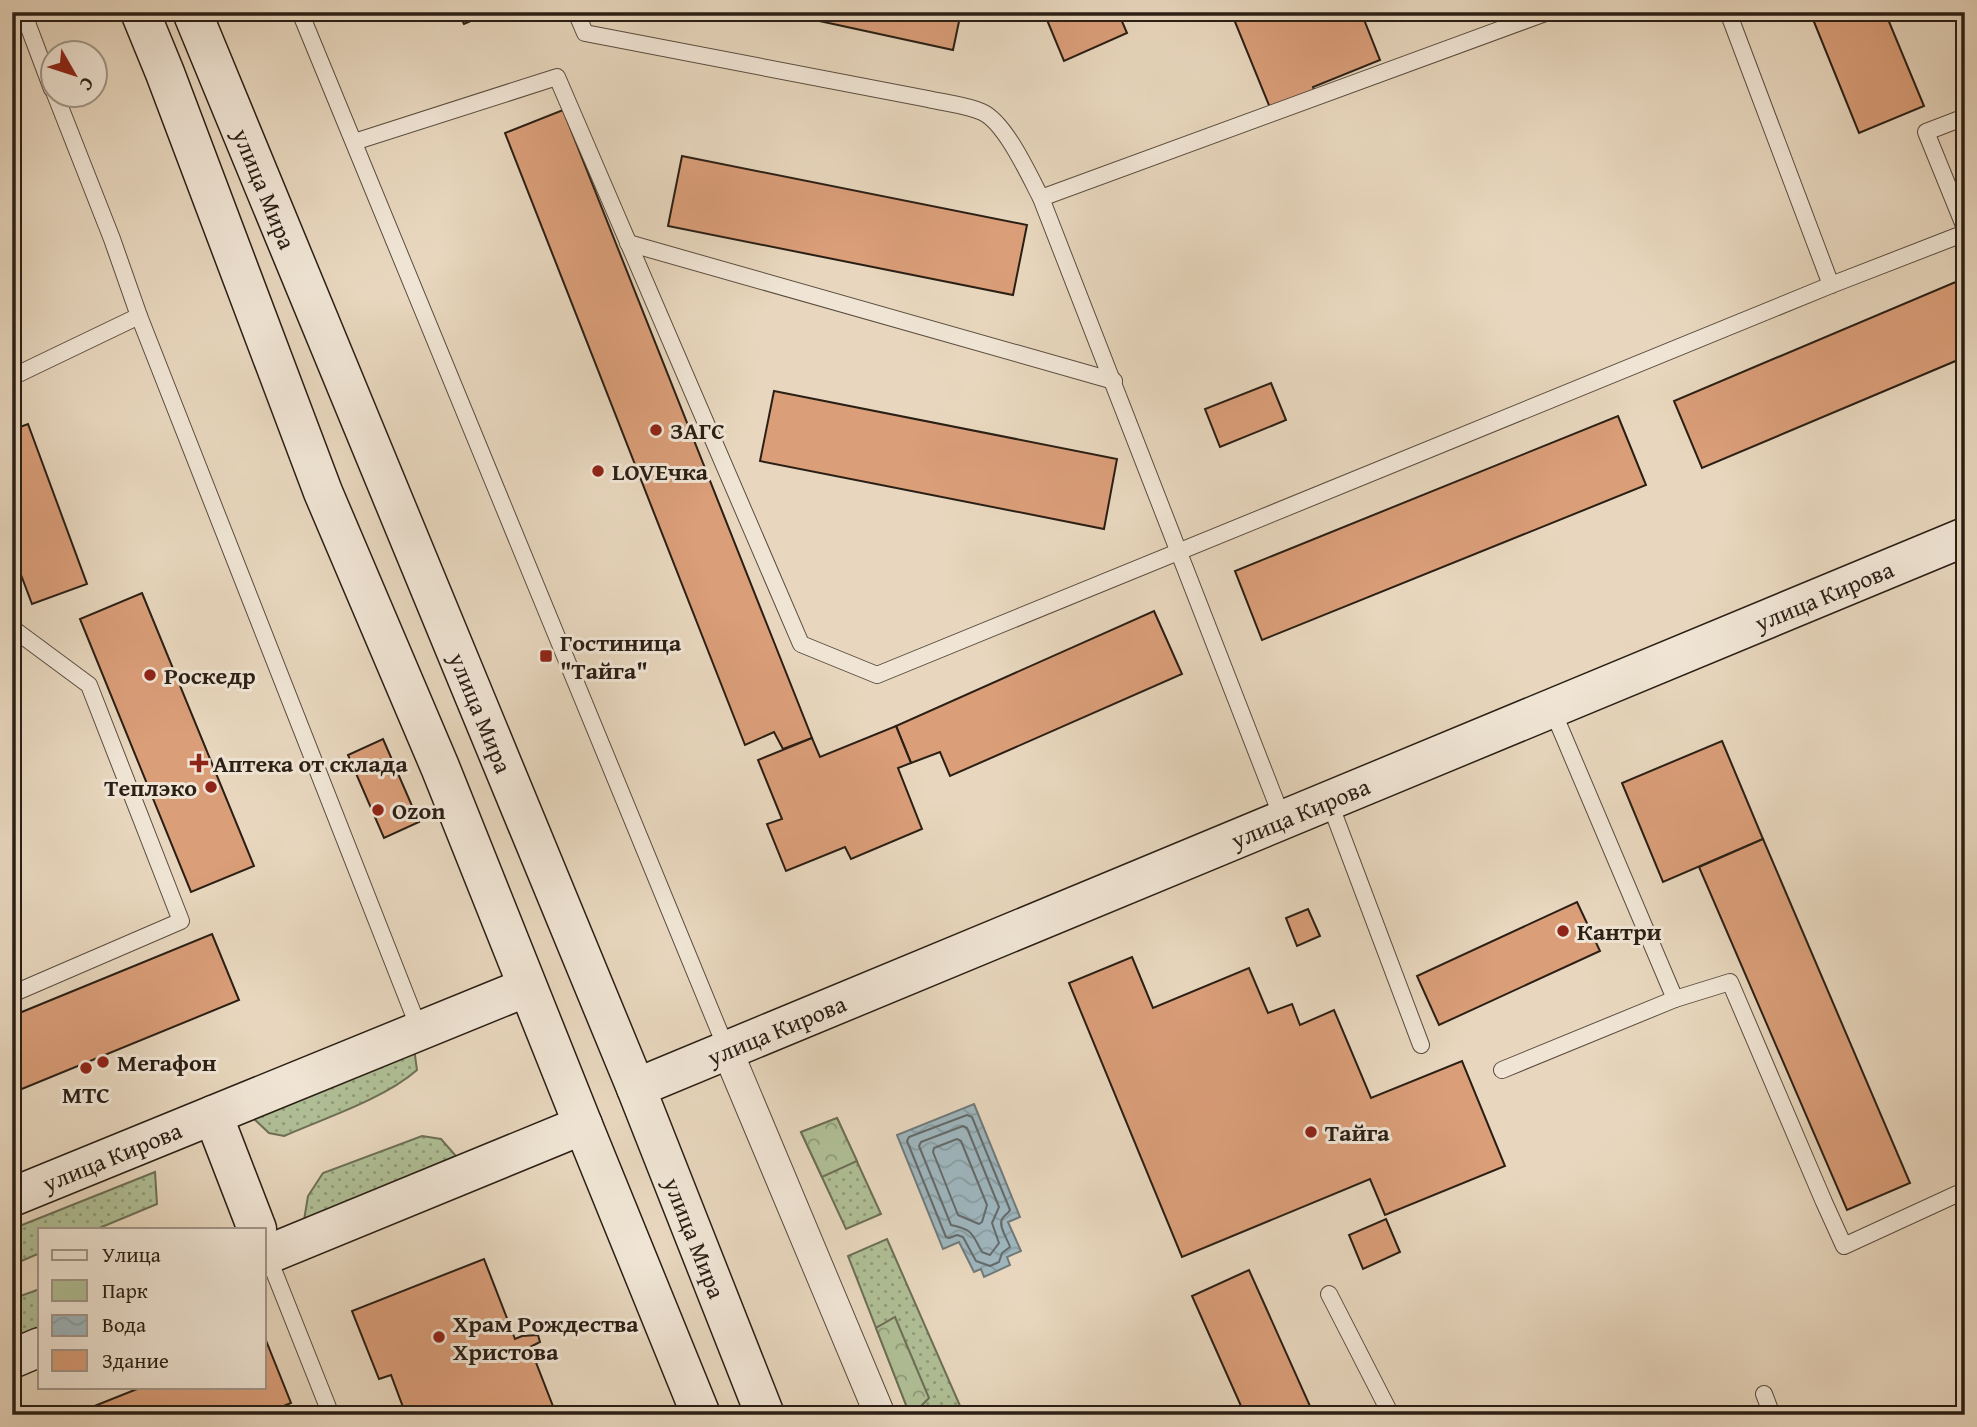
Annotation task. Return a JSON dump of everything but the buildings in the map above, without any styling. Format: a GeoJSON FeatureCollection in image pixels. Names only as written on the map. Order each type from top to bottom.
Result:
{"type":"FeatureCollection","features":[{"type":"Feature","properties":{"kind":"main road","name":"улица Мира"},"geometry":{"type":"LineString","coordinates":[[140,12],[323,492],[440,767],[527,988],[702,1415]]}},
{"type":"Feature","properties":{"kind":"main road","name":"улица Мира"},"geometry":{"type":"LineString","coordinates":[[192,12],[636,1088],[765,1415]]}},
{"type":"Feature","properties":{"kind":"main road"},"geometry":{"type":"LineString","coordinates":[[323,492],[379,469]]}},
{"type":"Feature","properties":{"kind":"main road","name":"улица Кирова"},"geometry":{"type":"LineString","coordinates":[[636,1088],[1965,537]]}},
{"type":"Feature","properties":{"kind":"main road","name":"улица Кирова"},"geometry":{"type":"LineString","coordinates":[[12,1196],[527,988]]}},
{"type":"Feature","properties":{"kind":"main road","name":"улица Кирова"},"geometry":{"type":"LineString","coordinates":[[213,1115],[256,1228]]}},
{"type":"Feature","properties":{"kind":"main road"},"geometry":{"type":"LineString","coordinates":[[266,1245],[583,1125]]}},
{"type":"Feature","properties":{"kind":"main road"},"geometry":{"type":"LineString","coordinates":[[12,1359],[38,1348]]}},
{"type":"Feature","properties":{"kind":"main road"},"geometry":{"type":"LineString","coordinates":[[684,1372],[738,1348]]}},
{"type":"Feature","properties":{"kind":"street"},"geometry":{"type":"LineString","coordinates":[[727,1050],[880,1415]]}},
{"type":"Feature","properties":{"kind":"lane"},"geometry":{"type":"LineString","coordinates":[[23,12],[38,52]]}},
{"type":"Feature","properties":{"kind":"lane"},"geometry":{"type":"LineString","coordinates":[[300,12],[727,1050]]}},
{"type":"Feature","properties":{"kind":"lane"},"geometry":{"type":"LineString","coordinates":[[576,12],[585,33],[928,99],[982,112],[994,120],[1006,135],[1041,198],[1283,820]]}},
{"type":"Feature","properties":{"kind":"lane"},"geometry":{"type":"LineString","coordinates":[[1041,198],[1548,12]]}},
{"type":"Feature","properties":{"kind":"lane"},"geometry":{"type":"LineString","coordinates":[[1728,12],[1831,285]]}},
{"type":"Feature","properties":{"kind":"lane"},"geometry":{"type":"LineString","coordinates":[[354,142],[557,77],[801,643],[877,675],[1965,230],[1926,132],[1965,117]]}},
{"type":"Feature","properties":{"kind":"lane"},"geometry":{"type":"LineString","coordinates":[[61,108],[139,316],[420,1031]]}},
{"type":"Feature","properties":{"kind":"lane"},"geometry":{"type":"LineString","coordinates":[[628,243],[1114,381]]}},
{"type":"Feature","properties":{"kind":"lane"},"geometry":{"type":"LineString","coordinates":[[12,377],[139,316]]}},
{"type":"Feature","properties":{"kind":"lane"},"geometry":{"type":"LineString","coordinates":[[12,628],[89,685],[181,921],[12,994]]}},
{"type":"Feature","properties":{"kind":"lane"},"geometry":{"type":"LineString","coordinates":[[1552,709],[1675,999]]}},
{"type":"Feature","properties":{"kind":"lane"},"geometry":{"type":"LineString","coordinates":[[1329,801],[1421,1045]]}},
{"type":"Feature","properties":{"kind":"lane"},"geometry":{"type":"LineString","coordinates":[[1502,1070],[1675,999],[1730,982],[1844,1246],[1957,1194]]}},
{"type":"Feature","properties":{"kind":"lane"},"geometry":{"type":"LineString","coordinates":[[266,1253],[331,1415]]}},
{"type":"Feature","properties":{"kind":"lane"},"geometry":{"type":"LineString","coordinates":[[1329,1294],[1391,1415]]}},
{"type":"Feature","properties":{"kind":"lane"},"geometry":{"type":"LineString","coordinates":[[1764,1394],[1772,1415]]}},
{"type":"Feature","properties":{"kind":"green space"},"geometry":{"type":"Polygon","coordinates":[[[414,1048],[417,1070],[388,1090],[335,1115],[284,1136],[269,1133],[252,1117],[414,1048]]]}},
{"type":"Feature","properties":{"kind":"green space"},"geometry":{"type":"Polygon","coordinates":[[[837,1118],[881,1214],[846,1229],[801,1132],[837,1118]]]}},
{"type":"Feature","properties":{"kind":"green space"},"geometry":{"type":"Polygon","coordinates":[[[837,1118],[857,1161],[822,1177],[801,1132],[837,1118]]]}},
{"type":"Feature","properties":{"kind":"green space"},"geometry":{"type":"Polygon","coordinates":[[[422,1136],[441,1139],[456,1156],[304,1220],[308,1196],[323,1173],[422,1136]]]}},
{"type":"Feature","properties":{"kind":"green space"},"geometry":{"type":"Polygon","coordinates":[[[155,1172],[157,1204],[99,1228],[38,1228],[38,1254],[12,1265],[12,1229],[155,1172]]]}},
{"type":"Feature","properties":{"kind":"green space"},"geometry":{"type":"Polygon","coordinates":[[[887,1239],[961,1408],[945,1415],[910,1415],[848,1256],[887,1239]]]}},
{"type":"Feature","properties":{"kind":"green space"},"geometry":{"type":"Polygon","coordinates":[[[38,1290],[38,1337],[12,1348],[12,1299],[38,1290]]]}},
{"type":"Feature","properties":{"kind":"green space"},"geometry":{"type":"Polygon","coordinates":[[[895,1317],[929,1398],[912,1415],[876,1328],[895,1317]]]}},
{"type":"Feature","properties":{"kind":"water"},"geometry":{"type":"Polygon","coordinates":[[[974,1104],[1020,1217],[1008,1222],[1021,1251],[1007,1257],[1010,1265],[984,1277],[981,1269],[974,1272],[959,1242],[943,1249],[897,1135],[974,1104]]]}},
{"type":"Feature","properties":{"kind":"place","name":"ЗАГС"},"geometry":{"type":"Point","coordinates":[656,430]}},
{"type":"Feature","properties":{"kind":"place","name":"LOVEчка"},"geometry":{"type":"Point","coordinates":[598,471]}},
{"type":"Feature","properties":{"kind":"place","name":"Гостиница \"Тайга\""},"geometry":{"type":"Point","coordinates":[546,656]}},
{"type":"Feature","properties":{"kind":"place","name":"Роскедр"},"geometry":{"type":"Point","coordinates":[150,675]}},
{"type":"Feature","properties":{"kind":"place","name":"Аптека от склада"},"geometry":{"type":"Point","coordinates":[199,763]}},
{"type":"Feature","properties":{"kind":"place","name":"Теплэко"},"geometry":{"type":"Point","coordinates":[211,787]}},
{"type":"Feature","properties":{"kind":"place","name":"Ozon"},"geometry":{"type":"Point","coordinates":[378,810]}},
{"type":"Feature","properties":{"kind":"place","name":"Кантри"},"geometry":{"type":"Point","coordinates":[1563,931]}},
{"type":"Feature","properties":{"kind":"place","name":"Мегафон"},"geometry":{"type":"Point","coordinates":[103,1062]}},
{"type":"Feature","properties":{"kind":"place","name":"МТС"},"geometry":{"type":"Point","coordinates":[86,1068]}},
{"type":"Feature","properties":{"kind":"place","name":"Тайга"},"geometry":{"type":"Point","coordinates":[1311,1132]}},
{"type":"Feature","properties":{"kind":"place","name":"Храм Рождества Христова"},"geometry":{"type":"Point","coordinates":[439,1337]}}]}
